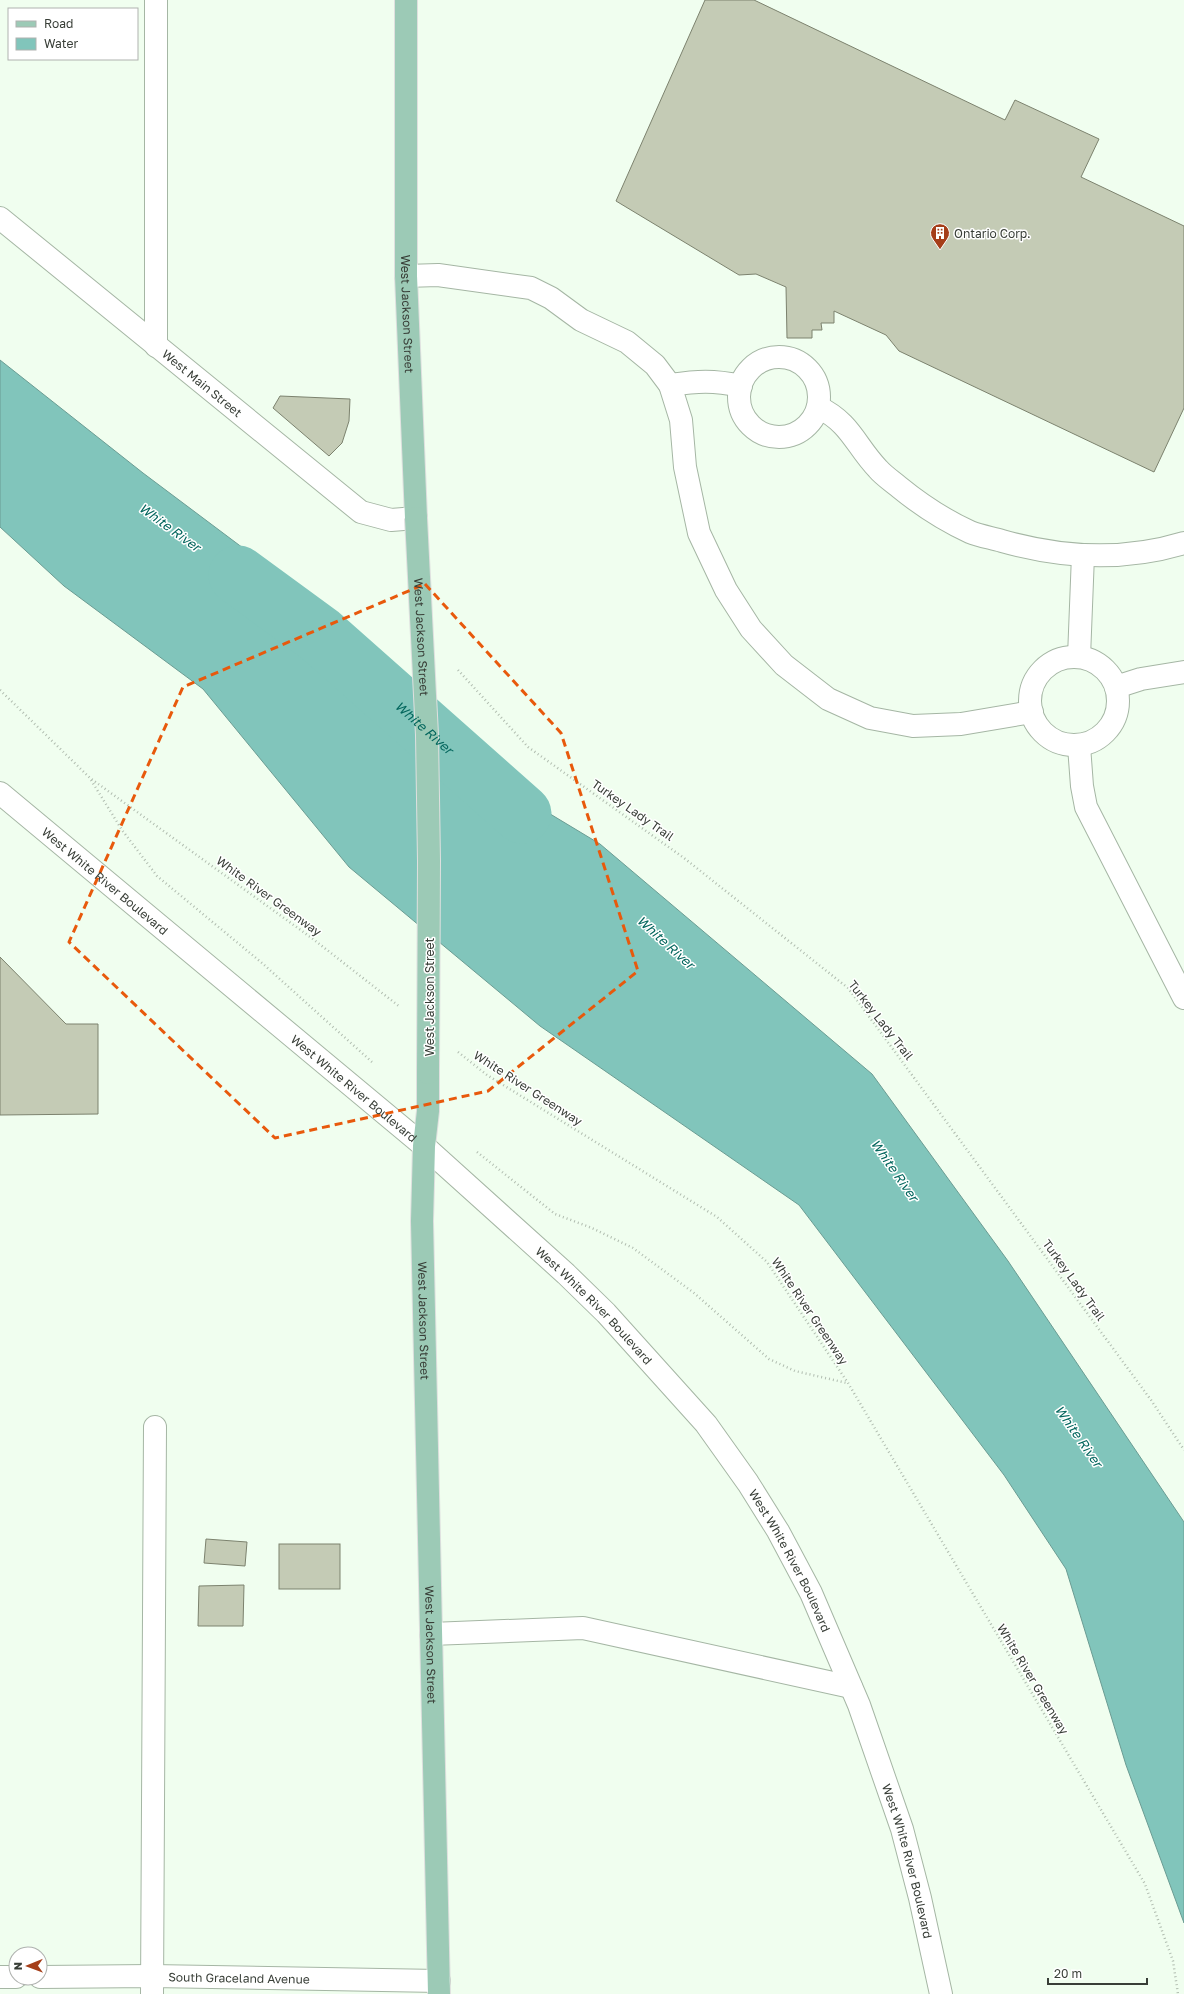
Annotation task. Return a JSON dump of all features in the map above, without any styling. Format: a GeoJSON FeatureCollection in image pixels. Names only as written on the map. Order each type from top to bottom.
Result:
{"type":"FeatureCollection","features":[{"type":"Feature","properties":{"kind":"main road","name":"West Jackson Street"},"geometry":{"type":"LineString","coordinates":[[406,0],[406,276],[427,735],[429,861],[428,1111],[424,1146],[422,1220],[439,1988]]}},
{"type":"Feature","properties":{"kind":"street"},"geometry":{"type":"LineString","coordinates":[[156,0],[156,346]]}},
{"type":"Feature","properties":{"kind":"street","name":"West Main Street"},"geometry":{"type":"LineString","coordinates":[[0,218],[361,512],[391,520],[416,518]]}},
{"type":"Feature","properties":{"kind":"street"},"geometry":{"type":"LineString","coordinates":[[406,276],[438,275],[531,288],[551,298],[581,320],[627,342],[654,365],[670,385],[681,420],[685,466],[699,533],[726,590],[752,629],[784,665],[828,699],[870,718],[913,726],[961,724],[1032,712]]}},
{"type":"Feature","properties":{"kind":"street"},"geometry":{"type":"LineString","coordinates":[[782,357],[796,360],[807,369],[815,380],[819,393],[818,407],[812,420],[802,430],[789,436],[771,436],[762,433],[751,425],[743,414],[739,400],[741,386],[746,374],[756,364],[769,358],[782,357]]}},
{"type":"Feature","properties":{"kind":"street"},"geometry":{"type":"LineString","coordinates":[[670,385],[696,381],[718,381],[741,386]]}},
{"type":"Feature","properties":{"kind":"street"},"geometry":{"type":"LineString","coordinates":[[818,407],[832,414],[847,427],[878,469],[922,506],[971,532],[1020,546],[1083,555],[1112,556],[1158,551],[1184,543]]}},
{"type":"Feature","properties":{"kind":"street"},"geometry":{"type":"LineString","coordinates":[[1079,657],[1083,555]]}},
{"type":"Feature","properties":{"kind":"street"},"geometry":{"type":"LineString","coordinates":[[1079,657],[1098,663],[1109,672],[1119,698],[1118,712],[1113,725],[1092,743],[1079,746],[1064,745],[1051,740],[1040,730],[1033,718],[1030,704],[1031,691],[1036,678],[1046,667],[1058,660],[1079,657]]}},
{"type":"Feature","properties":{"kind":"street"},"geometry":{"type":"LineString","coordinates":[[1116,687],[1141,679],[1184,672]]}},
{"type":"Feature","properties":{"kind":"street"},"geometry":{"type":"LineString","coordinates":[[1079,746],[1082,786],[1086,807],[1184,998]]}},
{"type":"Feature","properties":{"kind":"street","name":"West White River Boulevard"},"geometry":{"type":"LineString","coordinates":[[0,792],[424,1146],[566,1274],[606,1313],[706,1424],[748,1483],[778,1531],[811,1593],[851,1687],[882,1768],[902,1829],[920,1898],[941,1994]]}},
{"type":"Feature","properties":{"kind":"street"},"geometry":{"type":"LineString","coordinates":[[152,1985],[155,1427]]}},
{"type":"Feature","properties":{"kind":"street"},"geometry":{"type":"LineString","coordinates":[[431,1634],[583,1628],[851,1687]]}},
{"type":"Feature","properties":{"kind":"street","name":"South Graceland Avenue"},"geometry":{"type":"LineString","coordinates":[[48,1978],[152,1985],[439,1988]]}},
{"type":"Feature","properties":{"kind":"path","name":"Turkey Lady Trail"},"geometry":{"type":"LineString","coordinates":[[458,670],[528,747],[684,858],[848,988],[1147,1394],[1184,1450]]}},
{"type":"Feature","properties":{"kind":"path","name":"White River Greenway"},"geometry":{"type":"LineString","coordinates":[[0,690],[90,778],[313,939],[406,1012]]}},
{"type":"Feature","properties":{"kind":"path","name":"White River Greenway"},"geometry":{"type":"LineString","coordinates":[[90,778],[122,830],[157,876],[262,963],[372,1062]]}},
{"type":"Feature","properties":{"kind":"path","name":"White River Greenway"},"geometry":{"type":"LineString","coordinates":[[456,1051],[487,1075],[717,1217],[767,1262],[848,1383],[1145,1884],[1173,1961],[1178,1994]]}},
{"type":"Feature","properties":{"kind":"path","name":"White River Greenway"},"geometry":{"type":"LineString","coordinates":[[471,1148],[555,1214],[592,1228],[633,1248],[694,1293],[769,1359],[795,1371],[848,1383]]}},
{"type":"Feature","properties":{"kind":"highlighted area"},"geometry":{"type":"Polygon","coordinates":[[[425,584],[561,733],[638,971],[488,1091],[275,1138],[69,942],[183,687],[425,584]]]}},
{"type":"Feature","properties":{"kind":"water"},"geometry":{"type":"Polygon","coordinates":[[[0,360],[143,473],[259,560],[356,697],[600,844],[872,1074],[1008,1261],[1184,1522],[1184,1923],[1126,1765],[1066,1569],[1004,1475],[799,1205],[540,1026],[349,867],[203,689],[64,586],[0,527],[0,360]]]}},
{"type":"Feature","properties":{"kind":"building","name":"Ontario Corp."},"geometry":{"type":"Polygon","coordinates":[[[705,0],[754,0],[1005,120],[1015,100],[1099,139],[1081,177],[1184,226],[1184,408],[1154,472],[899,351],[886,335],[834,311],[834,323],[821,323],[822,330],[812,330],[812,338],[787,338],[786,287],[756,274],[739,275],[616,201],[705,0]]]}},
{"type":"Feature","properties":{"kind":"building"},"geometry":{"type":"Polygon","coordinates":[[[280,396],[350,399],[349,421],[342,443],[329,456],[273,408],[280,396]]]}},
{"type":"Feature","properties":{"kind":"building"},"geometry":{"type":"Polygon","coordinates":[[[0,957],[66,1024],[98,1024],[98,1114],[0,1115],[0,957]]]}},
{"type":"Feature","properties":{"kind":"building"},"geometry":{"type":"Polygon","coordinates":[[[206,1539],[247,1542],[245,1566],[204,1563],[206,1539]]]}},
{"type":"Feature","properties":{"kind":"building"},"geometry":{"type":"Polygon","coordinates":[[[279,1544],[340,1544],[340,1589],[279,1589],[279,1544]]]}},
{"type":"Feature","properties":{"kind":"building"},"geometry":{"type":"Polygon","coordinates":[[[244,1585],[243,1626],[198,1626],[199,1586],[244,1585]]]}},
{"type":"Feature","properties":{"kind":"waterway","name":"White River"},"geometry":{"type":"LineString","coordinates":[[238,575],[320,635],[522,814]]}},
{"type":"Feature","properties":{"kind":"place","name":"Ontario Corp."},"geometry":{"type":"Point","coordinates":[940,250]}}]}
